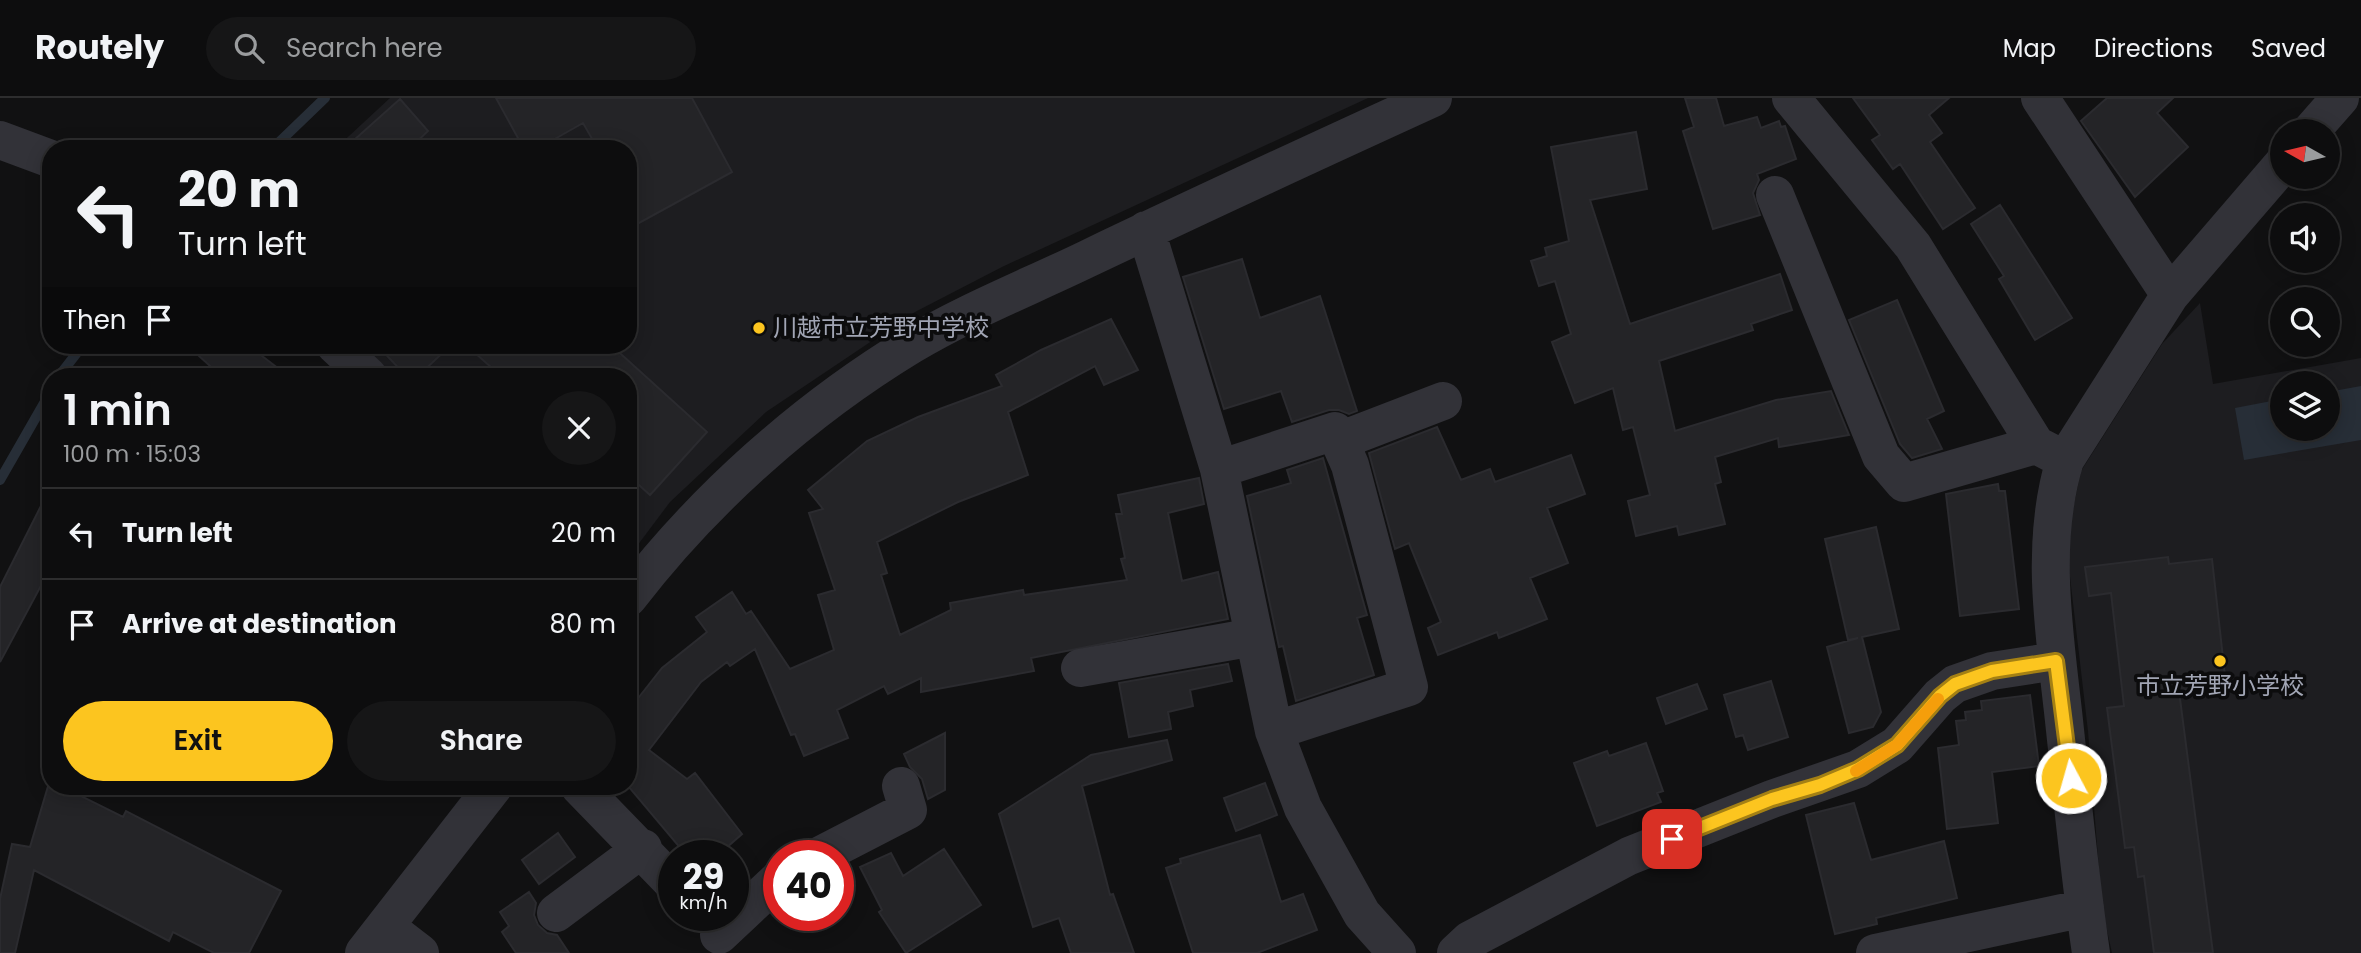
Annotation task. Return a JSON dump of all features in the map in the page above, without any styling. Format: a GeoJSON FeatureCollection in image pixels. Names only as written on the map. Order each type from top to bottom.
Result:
{"type":"FeatureCollection","features":[{"type":"Feature","properties":{"kind":"street"},"geometry":{"type":"LineString","coordinates":[[637,587],[679,535],[756,461],[831,400],[912,345],[1146,230],[1433,98]]}},
{"type":"Feature","properties":{"kind":"street"},"geometry":{"type":"LineString","coordinates":[[1791,98],[1913,246],[2050,453],[2057,485],[2052,522],[2050,576],[2056,661],[2091,953]]}},
{"type":"Feature","properties":{"kind":"street"},"geometry":{"type":"LineString","coordinates":[[2040,98],[2170,295]]}},
{"type":"Feature","properties":{"kind":"street"},"geometry":{"type":"LineString","coordinates":[[2322,119],[2340,98]]}},
{"type":"Feature","properties":{"kind":"street"},"geometry":{"type":"LineString","coordinates":[[0,140],[42,156]]}},
{"type":"Feature","properties":{"kind":"street"},"geometry":{"type":"LineString","coordinates":[[1775,195],[1881,456],[1905,483],[2050,453],[2170,295],[2270,179]]}},
{"type":"Feature","properties":{"kind":"street"},"geometry":{"type":"LineString","coordinates":[[1146,230],[1219,469],[1274,731],[1303,808],[1356,903],[1397,953]]}},
{"type":"Feature","properties":{"kind":"street"},"geometry":{"type":"LineString","coordinates":[[345,354],[359,368]]}},
{"type":"Feature","properties":{"kind":"street"},"geometry":{"type":"LineString","coordinates":[[1339,441],[1443,401]]}},
{"type":"Feature","properties":{"kind":"street"},"geometry":{"type":"LineString","coordinates":[[1219,469],[1335,431],[1350,465],[1409,687],[1274,731]]}},
{"type":"Feature","properties":{"kind":"street"},"geometry":{"type":"LineString","coordinates":[[1080,668],[1254,637]]}},
{"type":"Feature","properties":{"kind":"street"},"geometry":{"type":"LineString","coordinates":[[1457,953],[1470,940],[1629,856],[1772,799],[1820,785],[1858,769],[1897,745],[1940,696],[1955,684],[1992,671],[2056,661]]}},
{"type":"Feature","properties":{"kind":"street"},"geometry":{"type":"LineString","coordinates":[[850,840],[908,810],[901,786]]}},
{"type":"Feature","properties":{"kind":"street"},"geometry":{"type":"LineString","coordinates":[[420,953],[374,940],[487,795]]}},
{"type":"Feature","properties":{"kind":"street"},"geometry":{"type":"LineString","coordinates":[[588,795],[658,866]]}},
{"type":"Feature","properties":{"kind":"street"},"geometry":{"type":"LineString","coordinates":[[556,913],[643,849]]}},
{"type":"Feature","properties":{"kind":"street"},"geometry":{"type":"LineString","coordinates":[[718,935],[763,894]]}},
{"type":"Feature","properties":{"kind":"street"},"geometry":{"type":"LineString","coordinates":[[1875,953],[2085,908]]}},
{"type":"Feature","properties":{"kind":"shaded area","name":"川越市立芳野中学校"},"geometry":{"type":"Polygon","coordinates":[[[390,98],[1368,98],[1002,267],[915,312],[766,412],[670,502],[637,546],[637,368],[379,368],[365,354],[637,354],[637,140],[345,140],[390,98]]]}},
{"type":"Feature","properties":{"kind":"shaded area","name":"市立芳野小学校"},"geometry":{"type":"Polygon","coordinates":[[[2200,303],[2213,384],[2270,374],[2270,441],[2340,441],[2340,371],[2287,371],[2361,358],[2361,953],[2112,953],[2102,908],[2088,731],[2068,560],[2070,523],[2081,471],[2162,344],[2200,303]]]}},
{"type":"Feature","properties":{"kind":"shaded area"},"geometry":{"type":"Polygon","coordinates":[[[2361,386],[2361,440],[2244,460],[2235,408],[2270,401],[2270,441],[2340,441],[2340,390],[2361,386]]]}},
{"type":"Feature","properties":{"kind":"building"},"geometry":{"type":"Polygon","coordinates":[[[496,98],[692,98],[732,172],[637,224],[637,140],[593,140],[583,123],[553,140],[519,140],[496,98]]]}},
{"type":"Feature","properties":{"kind":"building"},"geometry":{"type":"Polygon","coordinates":[[[1685,98],[1716,98],[1724,126],[1757,117],[1761,128],[1779,121],[1781,127],[1785,126],[1796,159],[1757,174],[1759,180],[1753,193],[1760,215],[1713,229],[1683,131],[1694,127],[1685,98]]]}},
{"type":"Feature","properties":{"kind":"building"},"geometry":{"type":"Polygon","coordinates":[[[1853,98],[1949,98],[1929,115],[1942,133],[1930,142],[1975,208],[1943,229],[1900,164],[1893,169],[1872,140],[1880,135],[1853,98]]]}},
{"type":"Feature","properties":{"kind":"building"},"geometry":{"type":"Polygon","coordinates":[[[2107,98],[2173,98],[2157,113],[2188,147],[2135,197],[2081,121],[2107,98]]]}},
{"type":"Feature","properties":{"kind":"building"},"geometry":{"type":"Polygon","coordinates":[[[400,99],[428,131],[418,140],[354,140],[400,99]]]}},
{"type":"Feature","properties":{"kind":"building"},"geometry":{"type":"Polygon","coordinates":[[[1636,132],[1647,189],[1590,200],[1630,324],[1780,274],[1792,310],[1751,324],[1753,330],[1659,361],[1675,431],[1776,400],[1831,391],[1849,435],[1779,447],[1778,438],[1715,457],[1721,482],[1715,484],[1725,524],[1679,535],[1677,526],[1636,536],[1628,501],[1650,495],[1633,427],[1623,430],[1613,388],[1575,403],[1552,342],[1571,334],[1555,281],[1539,286],[1531,261],[1547,256],[1545,248],[1569,241],[1551,147],[1636,132]]]}},
{"type":"Feature","properties":{"kind":"building"},"geometry":{"type":"Polygon","coordinates":[[[2000,205],[2072,318],[2035,340],[1999,279],[2004,276],[1971,224],[2000,205]]]}},
{"type":"Feature","properties":{"kind":"building"},"geometry":{"type":"Polygon","coordinates":[[[1242,259],[1260,318],[1320,296],[1357,411],[1349,414],[1329,410],[1292,422],[1281,391],[1224,409],[1183,277],[1242,259]]]}},
{"type":"Feature","properties":{"kind":"building"},"geometry":{"type":"Polygon","coordinates":[[[1897,300],[1944,411],[1927,419],[1942,449],[1912,458],[1900,444],[1849,320],[1897,300]]]}},
{"type":"Feature","properties":{"kind":"building"},"geometry":{"type":"Polygon","coordinates":[[[1111,319],[1138,370],[1104,385],[1095,366],[1008,412],[1028,475],[958,502],[877,542],[887,573],[881,575],[900,635],[951,610],[950,603],[1023,590],[1024,595],[1127,580],[1121,559],[1125,558],[1116,514],[1122,514],[1118,495],[1199,478],[1204,504],[1168,513],[1182,581],[1218,572],[1228,619],[1031,658],[1034,671],[921,692],[921,678],[888,694],[884,686],[837,710],[848,738],[804,756],[795,734],[791,735],[755,649],[730,666],[727,662],[701,682],[649,750],[687,779],[695,773],[742,834],[735,840],[674,840],[636,795],[637,700],[662,668],[707,632],[696,617],[732,592],[746,614],[751,611],[790,669],[834,650],[818,595],[835,590],[809,513],[823,509],[808,490],[867,441],[918,417],[1002,386],[996,375],[1041,350],[1111,319]]]}},
{"type":"Feature","properties":{"kind":"building"},"geometry":{"type":"Polygon","coordinates":[[[197,354],[260,354],[278,368],[212,368],[197,354]]]}},
{"type":"Feature","properties":{"kind":"building"},"geometry":{"type":"Polygon","coordinates":[[[385,354],[441,354],[427,368],[399,368],[385,354]]]}},
{"type":"Feature","properties":{"kind":"building"},"geometry":{"type":"Polygon","coordinates":[[[476,354],[621,354],[636,368],[492,368],[476,354]]]}},
{"type":"Feature","properties":{"kind":"building"},"geometry":{"type":"Polygon","coordinates":[[[637,369],[707,432],[650,495],[637,483],[637,369]]]}},
{"type":"Feature","properties":{"kind":"building"},"geometry":{"type":"Polygon","coordinates":[[[1437,427],[1461,480],[1490,469],[1495,482],[1571,455],[1585,494],[1547,508],[1568,563],[1530,578],[1547,619],[1499,638],[1497,632],[1438,655],[1428,628],[1441,622],[1409,543],[1395,549],[1369,453],[1437,427]]]}},
{"type":"Feature","properties":{"kind":"building"},"geometry":{"type":"Polygon","coordinates":[[[1323,458],[1367,615],[1357,618],[1374,675],[1296,701],[1283,646],[1279,647],[1247,496],[1291,483],[1287,470],[1323,458]]]}},
{"type":"Feature","properties":{"kind":"building"},"geometry":{"type":"Polygon","coordinates":[[[1998,484],[1999,491],[2005,491],[2019,609],[1960,616],[1946,494],[1998,484]]]}},
{"type":"Feature","properties":{"kind":"building"},"geometry":{"type":"Polygon","coordinates":[[[42,504],[42,584],[0,662],[0,587],[42,504]]]}},
{"type":"Feature","properties":{"kind":"building"},"geometry":{"type":"Polygon","coordinates":[[[1876,527],[1899,629],[1862,637],[1881,712],[1873,727],[1849,733],[1827,647],[1858,638],[1848,640],[1825,539],[1876,527]]]}},
{"type":"Feature","properties":{"kind":"building"},"geometry":{"type":"Polygon","coordinates":[[[2168,557],[2169,564],[2212,559],[2226,685],[2179,691],[2213,953],[2154,953],[2144,876],[2138,877],[2134,847],[2125,848],[2107,708],[2124,706],[2111,593],[2089,596],[2085,567],[2168,557]]]}},
{"type":"Feature","properties":{"kind":"building"},"geometry":{"type":"Polygon","coordinates":[[[1228,664],[1232,681],[1190,690],[1193,706],[1168,712],[1171,729],[1129,737],[1119,683],[1228,664]]]}},
{"type":"Feature","properties":{"kind":"building"},"geometry":{"type":"Polygon","coordinates":[[[1771,681],[1788,737],[1748,750],[1743,735],[1736,737],[1724,695],[1771,681]]]}},
{"type":"Feature","properties":{"kind":"building"},"geometry":{"type":"Polygon","coordinates":[[[1697,684],[1707,709],[1666,724],[1657,698],[1697,684]]]}},
{"type":"Feature","properties":{"kind":"building"},"geometry":{"type":"Polygon","coordinates":[[[2030,695],[2039,766],[1992,772],[1998,823],[1947,829],[1938,748],[1959,745],[1956,721],[1966,720],[1965,712],[1982,710],[1981,701],[2030,695]]]}},
{"type":"Feature","properties":{"kind":"building"},"geometry":{"type":"Polygon","coordinates":[[[945,733],[945,790],[928,799],[922,779],[910,767],[904,754],[945,733]]]}},
{"type":"Feature","properties":{"kind":"building"},"geometry":{"type":"Polygon","coordinates":[[[1167,740],[1172,760],[1082,786],[1110,895],[1113,894],[1134,953],[1071,953],[1059,918],[1033,927],[999,814],[1091,755],[1167,740]]]}},
{"type":"Feature","properties":{"kind":"building"},"geometry":{"type":"Polygon","coordinates":[[[1646,743],[1663,791],[1657,793],[1661,802],[1597,826],[1574,763],[1607,751],[1609,756],[1646,743]]]}},
{"type":"Feature","properties":{"kind":"building"},"geometry":{"type":"Polygon","coordinates":[[[1265,783],[1277,815],[1236,831],[1224,798],[1265,783]]]}},
{"type":"Feature","properties":{"kind":"building"},"geometry":{"type":"Polygon","coordinates":[[[45,795],[79,795],[123,817],[126,811],[281,891],[249,953],[214,953],[173,932],[169,941],[34,870],[15,953],[0,953],[0,899],[12,844],[30,847],[45,795]]]}},
{"type":"Feature","properties":{"kind":"building"},"geometry":{"type":"Polygon","coordinates":[[[1854,803],[1871,860],[1944,841],[1957,898],[1876,918],[1877,924],[1835,934],[1806,815],[1854,803]]]}},
{"type":"Feature","properties":{"kind":"building"},"geometry":{"type":"Polygon","coordinates":[[[558,833],[575,857],[539,884],[522,860],[558,833]]]}},
{"type":"Feature","properties":{"kind":"building"},"geometry":{"type":"Polygon","coordinates":[[[1260,835],[1281,902],[1303,894],[1317,930],[1257,953],[1193,953],[1166,868],[1181,863],[1180,859],[1260,835]]]}},
{"type":"Feature","properties":{"kind":"building"},"geometry":{"type":"Polygon","coordinates":[[[944,849],[981,905],[906,953],[879,912],[882,910],[860,867],[891,853],[903,876],[944,849]]]}},
{"type":"Feature","properties":{"kind":"building"},"geometry":{"type":"Polygon","coordinates":[[[529,892],[536,903],[534,915],[538,925],[547,933],[557,935],[569,953],[516,953],[502,932],[509,926],[500,912],[529,892]]]}},
{"type":"Feature","properties":{"kind":"waterway"},"geometry":{"type":"LineString","coordinates":[[281,140],[325,98]]}},
{"type":"Feature","properties":{"kind":"waterway"},"geometry":{"type":"LineString","coordinates":[[65,368],[76,354]]}},
{"type":"Feature","properties":{"kind":"waterway"},"geometry":{"type":"LineString","coordinates":[[0,480],[42,407]]}},
{"type":"Feature","properties":{"kind":"slow traffic"},"geometry":{"type":"LineString","coordinates":[[1856,771],[1897,745],[1938,699]]}},
{"type":"Feature","properties":{"kind":"place","name":"川越市立芳野中学校"},"geometry":{"type":"Point","coordinates":[759,328]}},
{"type":"Feature","properties":{"kind":"place","name":"市立芳野小学校"},"geometry":{"type":"Point","coordinates":[2220,661]}},
{"type":"Feature","properties":{"kind":"route"},"geometry":{"type":"LineString","coordinates":[[1672,839],[1772,799],[1820,785],[1858,769],[1897,745],[1940,696],[1955,684],[1992,671],[2030,664],[2056,661],[2071,778]]}}]}
